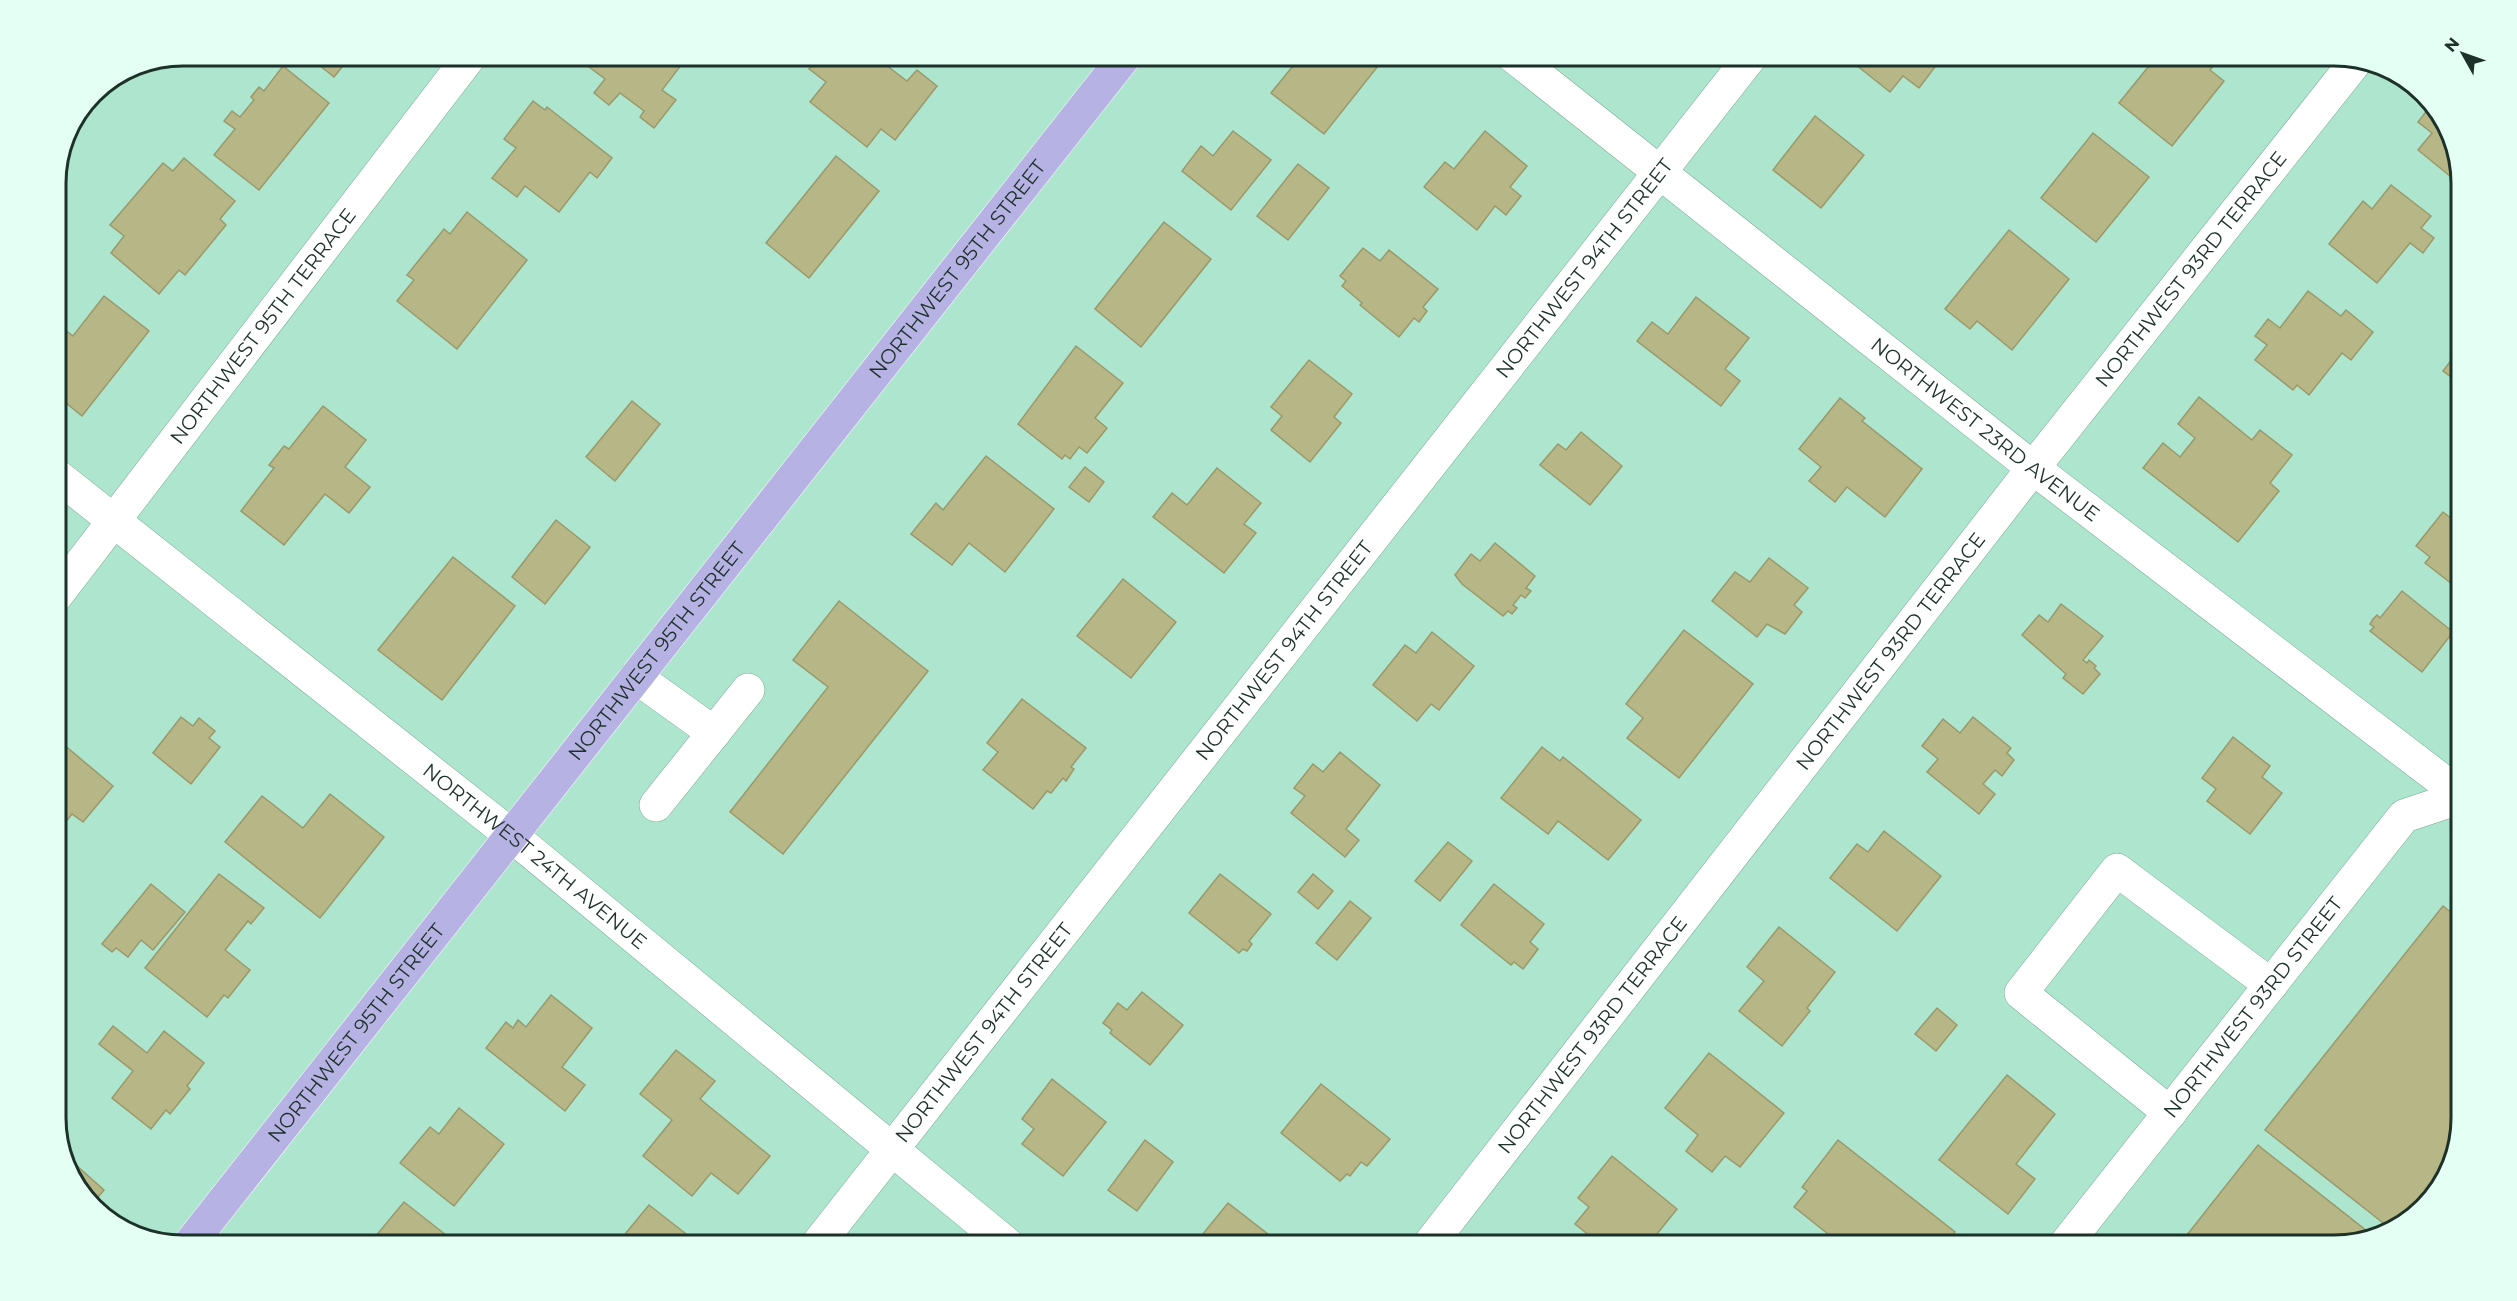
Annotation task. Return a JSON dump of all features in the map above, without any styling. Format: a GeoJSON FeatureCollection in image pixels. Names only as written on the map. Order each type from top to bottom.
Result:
{"type":"FeatureCollection","features":[{"type":"Feature","properties":{"kind":"main road","name":"NORTHWEST 95TH STREET"},"geometry":{"type":"LineString","coordinates":[[197,1235],[1117,66]]}},
{"type":"Feature","properties":{"kind":"street","name":"NORTHWEST 95TH TERRACE"},"geometry":{"type":"LineString","coordinates":[[66,583],[462,66]]}},
{"type":"Feature","properties":{"kind":"street","name":"NORTHWEST 23RD AVENUE"},"geometry":{"type":"LineString","coordinates":[[1526,66],[2033,468],[2451,788]]}},
{"type":"Feature","properties":{"kind":"street","name":"NORTHWEST 94TH STREET"},"geometry":{"type":"LineString","coordinates":[[825,1235],[1743,66]]}},
{"type":"Feature","properties":{"kind":"street","name":"NORTHWEST 93RD TERRACE"},"geometry":{"type":"LineString","coordinates":[[1437,1235],[2033,468],[2351,67]]}},
{"type":"Feature","properties":{"kind":"street","name":"NORTHWEST 24TH AVENUE"},"geometry":{"type":"LineString","coordinates":[[66,483],[512,836],[996,1235]]}},
{"type":"Feature","properties":{"kind":"street"},"geometry":{"type":"LineString","coordinates":[[636,678],[714,734]]}},
{"type":"Feature","properties":{"kind":"street"},"geometry":{"type":"LineString","coordinates":[[656,805],[748,690]]}},
{"type":"Feature","properties":{"kind":"street","name":"NORTHWEST 93RD STREET"},"geometry":{"type":"LineString","coordinates":[[2073,1235],[2404,816],[2451,800]]}},
{"type":"Feature","properties":{"kind":"street"},"geometry":{"type":"LineString","coordinates":[[2170,1113],[2020,993],[2117,870],[2271,985]]}},
{"type":"Feature","properties":{"kind":"building"},"geometry":{"type":"Polygon","coordinates":[[[283,66],[329,103],[259,190],[214,155],[235,129],[224,121],[232,111],[240,117],[254,100],[251,97],[259,87],[264,91],[283,66]]]}},
{"type":"Feature","properties":{"kind":"building"},"geometry":{"type":"Polygon","coordinates":[[[320,66],[343,66],[334,77],[320,66]]]}},
{"type":"Feature","properties":{"kind":"building"},"geometry":{"type":"Polygon","coordinates":[[[680,66],[662,90],[676,100],[654,128],[640,117],[644,111],[620,93],[609,105],[594,93],[605,79],[589,67],[680,66]]]}},
{"type":"Feature","properties":{"kind":"building"},"geometry":{"type":"Polygon","coordinates":[[[812,66],[887,66],[907,81],[917,70],[937,86],[895,140],[881,129],[867,147],[810,102],[826,82],[809,69],[812,66]]]}},
{"type":"Feature","properties":{"kind":"building"},"geometry":{"type":"Polygon","coordinates":[[[1293,66],[1378,66],[1324,134],[1271,93],[1293,66]]]}},
{"type":"Feature","properties":{"kind":"building"},"geometry":{"type":"Polygon","coordinates":[[[1857,66],[1935,67],[1919,88],[1903,76],[1890,92],[1857,66]]]}},
{"type":"Feature","properties":{"kind":"building"},"geometry":{"type":"Polygon","coordinates":[[[2149,66],[2213,66],[2210,70],[2224,81],[2172,146],[2119,103],[2149,66]]]}},
{"type":"Feature","properties":{"kind":"building"},"geometry":{"type":"Polygon","coordinates":[[[533,101],[545,110],[547,107],[612,158],[597,178],[590,172],[559,212],[525,186],[517,197],[492,178],[516,148],[504,139],[533,101]]]}},
{"type":"Feature","properties":{"kind":"building"},"geometry":{"type":"Polygon","coordinates":[[[2426,111],[2439,131],[2449,160],[2451,177],[2418,150],[2432,133],[2418,122],[2426,111]]]}},
{"type":"Feature","properties":{"kind":"building"},"geometry":{"type":"Polygon","coordinates":[[[1815,116],[1864,155],[1821,208],[1773,170],[1815,116]]]}},
{"type":"Feature","properties":{"kind":"building"},"geometry":{"type":"Polygon","coordinates":[[[1233,131],[1271,160],[1231,210],[1182,171],[1201,146],[1213,156],[1233,131]]]}},
{"type":"Feature","properties":{"kind":"building"},"geometry":{"type":"Polygon","coordinates":[[[1485,131],[1527,166],[1510,187],[1521,196],[1506,215],[1495,206],[1477,230],[1424,187],[1445,162],[1454,169],[1485,131]]]}},
{"type":"Feature","properties":{"kind":"building"},"geometry":{"type":"Polygon","coordinates":[[[2093,133],[2149,177],[2096,242],[2041,198],[2093,133]]]}},
{"type":"Feature","properties":{"kind":"building"},"geometry":{"type":"Polygon","coordinates":[[[836,156],[879,191],[809,278],[766,243],[836,156]]]}},
{"type":"Feature","properties":{"kind":"building"},"geometry":{"type":"Polygon","coordinates":[[[184,158],[235,201],[220,219],[226,225],[185,275],[179,270],[159,294],[111,253],[124,236],[110,225],[163,163],[173,171],[184,158]]]}},
{"type":"Feature","properties":{"kind":"building"},"geometry":{"type":"Polygon","coordinates":[[[1298,164],[1329,188],[1288,240],[1257,216],[1298,164]]]}},
{"type":"Feature","properties":{"kind":"building"},"geometry":{"type":"Polygon","coordinates":[[[2391,185],[2431,216],[2421,228],[2434,238],[2423,253],[2410,243],[2377,283],[2329,244],[2363,201],[2372,209],[2391,185]]]}},
{"type":"Feature","properties":{"kind":"building"},"geometry":{"type":"Polygon","coordinates":[[[467,212],[527,260],[457,349],[397,301],[414,280],[407,275],[444,229],[450,234],[467,212]]]}},
{"type":"Feature","properties":{"kind":"building"},"geometry":{"type":"Polygon","coordinates":[[[1164,222],[1211,259],[1141,347],[1095,309],[1164,222]]]}},
{"type":"Feature","properties":{"kind":"building"},"geometry":{"type":"Polygon","coordinates":[[[2009,230],[2069,279],[2012,350],[1977,321],[1970,329],[1945,309],[2009,230]]]}},
{"type":"Feature","properties":{"kind":"building"},"geometry":{"type":"Polygon","coordinates":[[[1363,248],[1380,261],[1389,250],[1438,289],[1423,307],[1427,311],[1419,322],[1414,318],[1399,337],[1360,305],[1362,303],[1342,286],[1346,281],[1340,276],[1363,248]]]}},
{"type":"Feature","properties":{"kind":"building"},"geometry":{"type":"Polygon","coordinates":[[[2308,291],[2341,316],[2346,310],[2373,332],[2351,360],[2342,353],[2309,395],[2297,385],[2293,390],[2255,360],[2267,345],[2255,336],[2268,319],[2280,328],[2308,291]]]}},
{"type":"Feature","properties":{"kind":"building"},"geometry":{"type":"Polygon","coordinates":[[[104,296],[149,331],[82,416],[66,403],[66,331],[73,336],[104,296]]]}},
{"type":"Feature","properties":{"kind":"building"},"geometry":{"type":"Polygon","coordinates":[[[1696,297],[1749,338],[1725,369],[1740,381],[1721,406],[1637,341],[1652,322],[1668,334],[1696,297]]]}},
{"type":"Feature","properties":{"kind":"building"},"geometry":{"type":"Polygon","coordinates":[[[1076,346],[1123,383],[1095,418],[1107,428],[1087,453],[1079,447],[1070,459],[1065,455],[1062,459],[1018,424],[1076,346]]]}},
{"type":"Feature","properties":{"kind":"building"},"geometry":{"type":"Polygon","coordinates":[[[1309,360],[1352,394],[1334,417],[1341,423],[1310,462],[1271,430],[1282,416],[1271,407],[1309,360]]]}},
{"type":"Feature","properties":{"kind":"building"},"geometry":{"type":"Polygon","coordinates":[[[2451,360],[2451,377],[2443,371],[2451,360]]]}},
{"type":"Feature","properties":{"kind":"building"},"geometry":{"type":"Polygon","coordinates":[[[2199,397],[2252,440],[2260,430],[2292,455],[2270,483],[2279,491],[2238,542],[2143,468],[2163,443],[2180,457],[2195,438],[2178,424],[2199,397]]]}},
{"type":"Feature","properties":{"kind":"building"},"geometry":{"type":"Polygon","coordinates":[[[1840,398],[1865,418],[1862,421],[1922,469],[1885,517],[1847,487],[1835,502],[1809,481],[1821,467],[1799,449],[1840,398]]]}},
{"type":"Feature","properties":{"kind":"building"},"geometry":{"type":"Polygon","coordinates":[[[632,401],[660,424],[615,481],[586,457],[632,401]]]}},
{"type":"Feature","properties":{"kind":"building"},"geometry":{"type":"Polygon","coordinates":[[[323,406],[366,440],[345,467],[370,487],[349,513],[325,494],[284,545],[241,511],[274,468],[269,465],[284,446],[289,449],[323,406]]]}},
{"type":"Feature","properties":{"kind":"building"},"geometry":{"type":"Polygon","coordinates":[[[1581,432],[1622,466],[1590,505],[1540,465],[1558,444],[1566,450],[1581,432]]]}},
{"type":"Feature","properties":{"kind":"building"},"geometry":{"type":"Polygon","coordinates":[[[986,456],[1054,509],[1005,572],[969,543],[952,565],[911,534],[936,503],[943,510],[986,456]]]}},
{"type":"Feature","properties":{"kind":"building"},"geometry":{"type":"Polygon","coordinates":[[[1085,467],[1104,482],[1089,502],[1069,487],[1085,467]]]}},
{"type":"Feature","properties":{"kind":"building"},"geometry":{"type":"Polygon","coordinates":[[[1217,468],[1261,503],[1244,524],[1256,533],[1224,573],[1153,517],[1172,493],[1187,505],[1217,468]]]}},
{"type":"Feature","properties":{"kind":"building"},"geometry":{"type":"Polygon","coordinates":[[[2443,512],[2451,518],[2451,583],[2425,563],[2430,557],[2416,546],[2443,512]]]}},
{"type":"Feature","properties":{"kind":"building"},"geometry":{"type":"Polygon","coordinates":[[[556,520],[590,547],[545,604],[512,577],[556,520]]]}},
{"type":"Feature","properties":{"kind":"building"},"geometry":{"type":"Polygon","coordinates":[[[1495,543],[1535,576],[1526,588],[1531,591],[1525,598],[1521,595],[1513,605],[1517,608],[1512,614],[1508,611],[1503,616],[1462,584],[1455,575],[1471,554],[1480,561],[1495,543]]]}},
{"type":"Feature","properties":{"kind":"building"},"geometry":{"type":"Polygon","coordinates":[[[453,557],[515,606],[442,700],[378,650],[453,557]]]}},
{"type":"Feature","properties":{"kind":"building"},"geometry":{"type":"Polygon","coordinates":[[[1769,558],[1808,588],[1794,605],[1802,612],[1785,634],[1767,624],[1757,637],[1712,601],[1735,572],[1750,582],[1769,558]]]}},
{"type":"Feature","properties":{"kind":"building"},"geometry":{"type":"Polygon","coordinates":[[[1123,579],[1176,622],[1131,678],[1077,636],[1123,579]]]}},
{"type":"Feature","properties":{"kind":"building"},"geometry":{"type":"Polygon","coordinates":[[[2402,591],[2451,630],[2451,635],[2422,672],[2370,631],[2374,627],[2370,624],[2373,619],[2377,615],[2380,618],[2402,591]]]}},
{"type":"Feature","properties":{"kind":"building"},"geometry":{"type":"Polygon","coordinates":[[[839,601],[928,671],[783,854],[730,812],[828,687],[793,660],[839,601]]]}},
{"type":"Feature","properties":{"kind":"building"},"geometry":{"type":"Polygon","coordinates":[[[2061,604],[2103,636],[2083,660],[2087,663],[2089,660],[2100,674],[2083,694],[2063,678],[2066,674],[2022,635],[2039,615],[2048,622],[2061,604]]]}},
{"type":"Feature","properties":{"kind":"building"},"geometry":{"type":"Polygon","coordinates":[[[1684,630],[1753,684],[1679,778],[1627,738],[1643,718],[1626,704],[1684,630]]]}},
{"type":"Feature","properties":{"kind":"building"},"geometry":{"type":"Polygon","coordinates":[[[1432,632],[1474,666],[1439,710],[1431,704],[1417,721],[1373,685],[1405,645],[1416,653],[1432,632]]]}},
{"type":"Feature","properties":{"kind":"building"},"geometry":{"type":"Polygon","coordinates":[[[1022,699],[1086,748],[1071,767],[1074,769],[1066,781],[1063,778],[1051,793],[1047,791],[1033,809],[983,770],[998,752],[987,743],[1022,699]]]}},
{"type":"Feature","properties":{"kind":"building"},"geometry":{"type":"Polygon","coordinates":[[[181,717],[193,726],[199,718],[215,731],[209,738],[220,747],[191,784],[153,753],[181,717]]]}},
{"type":"Feature","properties":{"kind":"building"},"geometry":{"type":"Polygon","coordinates":[[[1973,717],[2011,748],[2007,753],[2014,760],[2002,776],[1995,770],[1983,784],[1995,794],[1979,814],[1927,772],[1938,759],[1922,746],[1943,719],[1960,733],[1973,717]]]}},
{"type":"Feature","properties":{"kind":"building"},"geometry":{"type":"Polygon","coordinates":[[[2233,737],[2270,766],[2262,777],[2282,793],[2250,834],[2207,801],[2216,789],[2202,778],[2233,737]]]}},
{"type":"Feature","properties":{"kind":"building"},"geometry":{"type":"Polygon","coordinates":[[[66,747],[113,786],[83,822],[72,814],[66,822],[66,747]]]}},
{"type":"Feature","properties":{"kind":"building"},"geometry":{"type":"Polygon","coordinates":[[[1542,747],[1560,761],[1563,757],[1641,820],[1608,860],[1558,821],[1548,834],[1501,798],[1542,747]]]}},
{"type":"Feature","properties":{"kind":"building"},"geometry":{"type":"Polygon","coordinates":[[[1340,752],[1380,785],[1346,829],[1359,840],[1345,857],[1291,813],[1305,796],[1294,788],[1313,764],[1323,772],[1340,752]]]}},
{"type":"Feature","properties":{"kind":"building"},"geometry":{"type":"Polygon","coordinates":[[[330,794],[384,837],[320,918],[225,842],[262,796],[303,828],[330,794]]]}},
{"type":"Feature","properties":{"kind":"building"},"geometry":{"type":"Polygon","coordinates":[[[1884,831],[1941,876],[1897,931],[1830,878],[1857,844],[1868,852],[1884,831]]]}},
{"type":"Feature","properties":{"kind":"building"},"geometry":{"type":"Polygon","coordinates":[[[1448,842],[1472,861],[1440,901],[1415,881],[1448,842]]]}},
{"type":"Feature","properties":{"kind":"building"},"geometry":{"type":"Polygon","coordinates":[[[219,874],[264,908],[251,924],[248,921],[225,950],[250,970],[228,998],[224,995],[207,1017],[145,968],[219,874]]]}},
{"type":"Feature","properties":{"kind":"building"},"geometry":{"type":"Polygon","coordinates":[[[1220,874],[1271,914],[1249,941],[1252,944],[1247,951],[1243,949],[1239,953],[1189,913],[1220,874]]]}},
{"type":"Feature","properties":{"kind":"building"},"geometry":{"type":"Polygon","coordinates":[[[1313,874],[1333,891],[1318,909],[1298,892],[1313,874]]]}},
{"type":"Feature","properties":{"kind":"building"},"geometry":{"type":"Polygon","coordinates":[[[151,884],[185,912],[153,950],[141,940],[128,957],[116,948],[112,952],[102,944],[151,884]]]}},
{"type":"Feature","properties":{"kind":"building"},"geometry":{"type":"Polygon","coordinates":[[[1494,884],[1544,924],[1530,942],[1538,949],[1523,969],[1514,962],[1511,965],[1461,925],[1494,884]]]}},
{"type":"Feature","properties":{"kind":"building"},"geometry":{"type":"Polygon","coordinates":[[[1350,901],[1371,918],[1337,960],[1316,943],[1350,901]]]}},
{"type":"Feature","properties":{"kind":"building"},"geometry":{"type":"Polygon","coordinates":[[[2443,906],[2451,912],[2450,1133],[2439,1170],[2417,1201],[2384,1224],[2265,1130],[2443,906]]]}},
{"type":"Feature","properties":{"kind":"building"},"geometry":{"type":"Polygon","coordinates":[[[1779,927],[1835,972],[1807,1008],[1810,1011],[1782,1046],[1739,1011],[1764,981],[1747,967],[1779,927]]]}},
{"type":"Feature","properties":{"kind":"building"},"geometry":{"type":"Polygon","coordinates":[[[1142,992],[1183,1025],[1150,1065],[1110,1033],[1112,1030],[1103,1023],[1118,1003],[1127,1010],[1142,992]]]}},
{"type":"Feature","properties":{"kind":"building"},"geometry":{"type":"Polygon","coordinates":[[[551,995],[592,1028],[562,1067],[585,1085],[565,1111],[486,1048],[506,1022],[513,1028],[518,1020],[526,1027],[551,995]]]}},
{"type":"Feature","properties":{"kind":"building"},"geometry":{"type":"Polygon","coordinates":[[[1937,1008],[1957,1025],[1936,1051],[1915,1034],[1937,1008]]]}},
{"type":"Feature","properties":{"kind":"building"},"geometry":{"type":"Polygon","coordinates":[[[113,1026],[147,1053],[164,1031],[204,1063],[187,1086],[190,1089],[170,1114],[166,1110],[151,1129],[112,1098],[133,1071],[99,1044],[113,1026]]]}},
{"type":"Feature","properties":{"kind":"building"},"geometry":{"type":"Polygon","coordinates":[[[676,1050],[715,1081],[700,1099],[770,1156],[738,1194],[711,1173],[692,1196],[643,1156],[672,1120],[640,1094],[676,1050]]]}},
{"type":"Feature","properties":{"kind":"building"},"geometry":{"type":"Polygon","coordinates":[[[1709,1053],[1784,1113],[1740,1167],[1725,1156],[1712,1172],[1686,1151],[1698,1135],[1665,1108],[1709,1053]]]}},
{"type":"Feature","properties":{"kind":"building"},"geometry":{"type":"Polygon","coordinates":[[[2007,1075],[2055,1114],[2016,1164],[2035,1179],[2008,1214],[1939,1160],[2007,1075]]]}},
{"type":"Feature","properties":{"kind":"building"},"geometry":{"type":"Polygon","coordinates":[[[1052,1079],[1106,1122],[1063,1176],[1022,1144],[1034,1129],[1022,1119],[1052,1079]]]}},
{"type":"Feature","properties":{"kind":"building"},"geometry":{"type":"Polygon","coordinates":[[[1321,1084],[1390,1139],[1367,1166],[1361,1162],[1350,1176],[1347,1174],[1340,1181],[1281,1133],[1321,1084]]]}},
{"type":"Feature","properties":{"kind":"building"},"geometry":{"type":"Polygon","coordinates":[[[459,1108],[504,1144],[454,1206],[400,1163],[430,1127],[439,1134],[459,1108]]]}},
{"type":"Feature","properties":{"kind":"building"},"geometry":{"type":"Polygon","coordinates":[[[1145,1140],[1173,1162],[1137,1211],[1108,1190],[1145,1140]]]}},
{"type":"Feature","properties":{"kind":"building"},"geometry":{"type":"Polygon","coordinates":[[[1838,1140],[1955,1232],[1953,1235],[1827,1235],[1794,1207],[1807,1191],[1802,1187],[1838,1140]]]}},
{"type":"Feature","properties":{"kind":"building"},"geometry":{"type":"Polygon","coordinates":[[[2258,1145],[2366,1230],[2334,1235],[2187,1235],[2258,1145]]]}},
{"type":"Feature","properties":{"kind":"building"},"geometry":{"type":"Polygon","coordinates":[[[1612,1156],[1677,1209],[1656,1235],[1589,1235],[1575,1224],[1589,1207],[1578,1198],[1612,1156]]]}},
{"type":"Feature","properties":{"kind":"building"},"geometry":{"type":"Polygon","coordinates":[[[76,1165],[104,1190],[98,1198],[76,1165]]]}},
{"type":"Feature","properties":{"kind":"building"},"geometry":{"type":"Polygon","coordinates":[[[404,1202],[446,1235],[377,1235],[404,1202]]]}},
{"type":"Feature","properties":{"kind":"building"},"geometry":{"type":"Polygon","coordinates":[[[1228,1203],[1269,1235],[1202,1235],[1228,1203]]]}},
{"type":"Feature","properties":{"kind":"building"},"geometry":{"type":"Polygon","coordinates":[[[649,1205],[687,1235],[624,1235],[649,1205]]]}}]}
